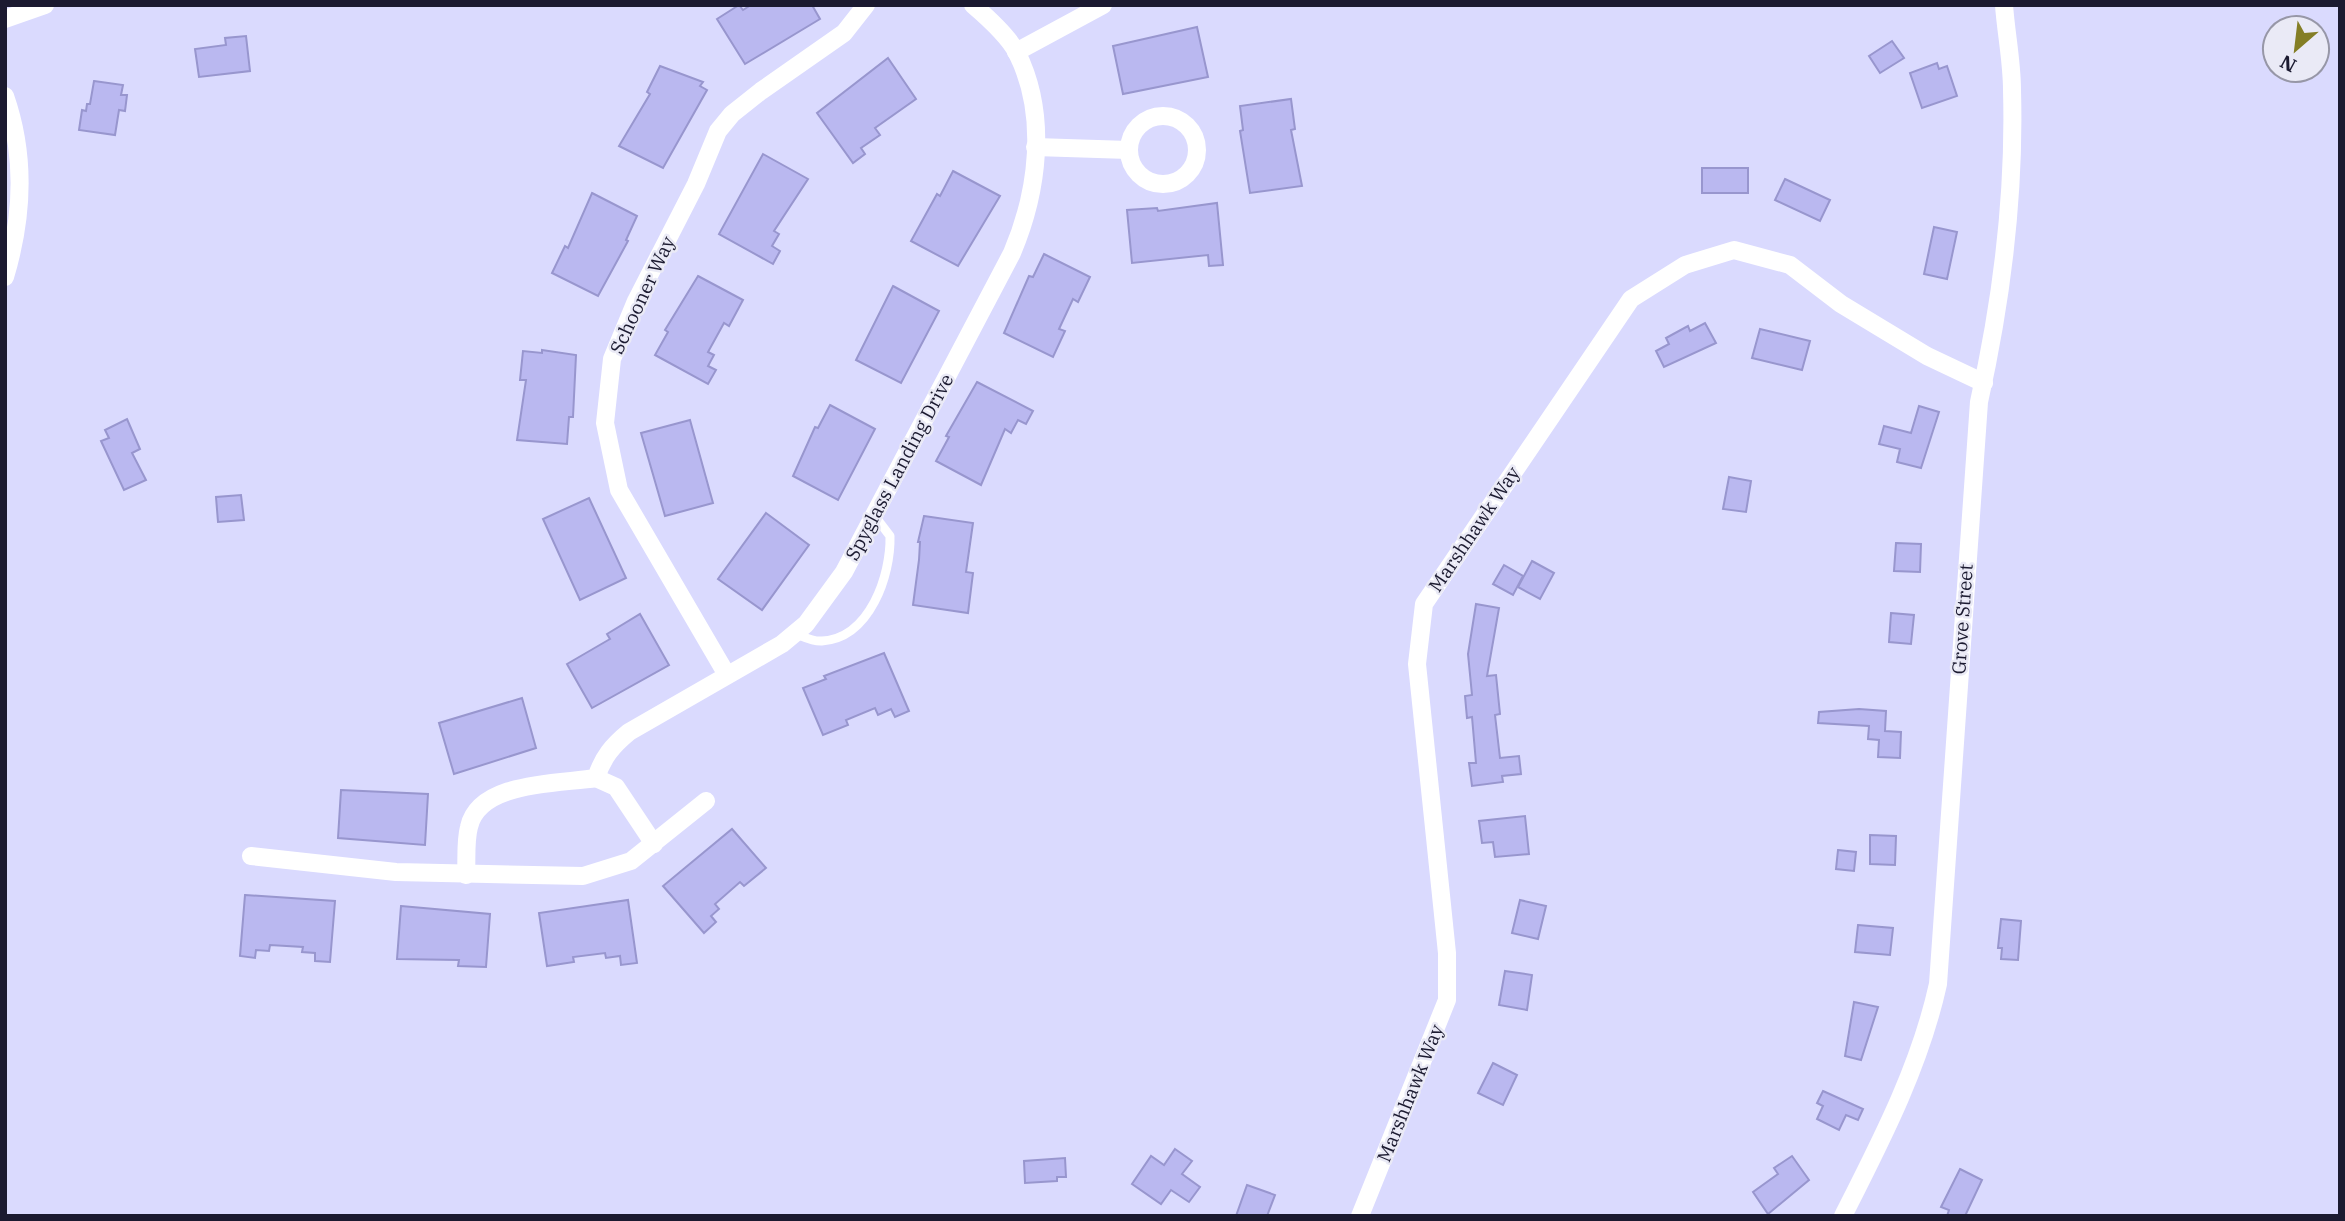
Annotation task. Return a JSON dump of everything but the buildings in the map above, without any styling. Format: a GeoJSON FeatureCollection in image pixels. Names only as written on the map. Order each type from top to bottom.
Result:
{"type":"FeatureCollection","features":[{"type":"Feature","properties":{"kind":"street"},"geometry":{"type":"LineString","coordinates":[[5,19],[45,5]]}},
{"type":"Feature","properties":{"kind":"street","name":"Schooner Way"},"geometry":{"type":"LineString","coordinates":[[727,675],[620,490],[605,424],[612,359],[636,301],[696,184],[718,131],[732,114],[761,91],[844,33],[866,5]]}},
{"type":"Feature","properties":{"kind":"street"},"geometry":{"type":"LineString","coordinates":[[973,5],[1016,52],[1103,5]]}},
{"type":"Feature","properties":{"kind":"street","name":"Grove Street"},"geometry":{"type":"LineString","coordinates":[[1843,1216],[1887,1128],[1924,1041],[1938,984],[1971,495],[1984,383],[1998,309],[2011,203],[2012,87],[2004,5]]}},
{"type":"Feature","properties":{"kind":"street","name":"Spyglass Landing Drive"},"geometry":{"type":"LineString","coordinates":[[596,778],[601,762],[621,739],[794,634],[806,624],[844,572],[1016,244],[1030,198],[1036,164],[1028,90],[1016,52]]}},
{"type":"Feature","properties":{"kind":"street"},"geometry":{"type":"LineString","coordinates":[[5,96],[12,115],[20,165],[20,201],[14,248],[5,277]]}},
{"type":"Feature","properties":{"kind":"street"},"geometry":{"type":"LineString","coordinates":[[1035,147],[1129,150]]}},
{"type":"Feature","properties":{"kind":"street","name":"Marshhawk Way"},"geometry":{"type":"LineString","coordinates":[[1360,1216],[1447,1000],[1447,953],[1417,664],[1424,604],[1632,299],[1685,264],[1734,250],[1790,265],[1841,304],[1927,356],[1984,383]]}},
{"type":"Feature","properties":{"kind":"street"},"geometry":{"type":"LineString","coordinates":[[466,875],[469,825],[484,801],[498,792],[596,778],[616,788],[654,844]]}},
{"type":"Feature","properties":{"kind":"street"},"geometry":{"type":"LineString","coordinates":[[251,856],[396,872],[583,876],[631,860],[706,801]]}},
{"type":"Feature","properties":{"kind":"lane"},"geometry":{"type":"LineString","coordinates":[[794,634],[820,642],[840,637],[862,619],[878,597],[888,575],[890,536],[874,515]]}}]}
